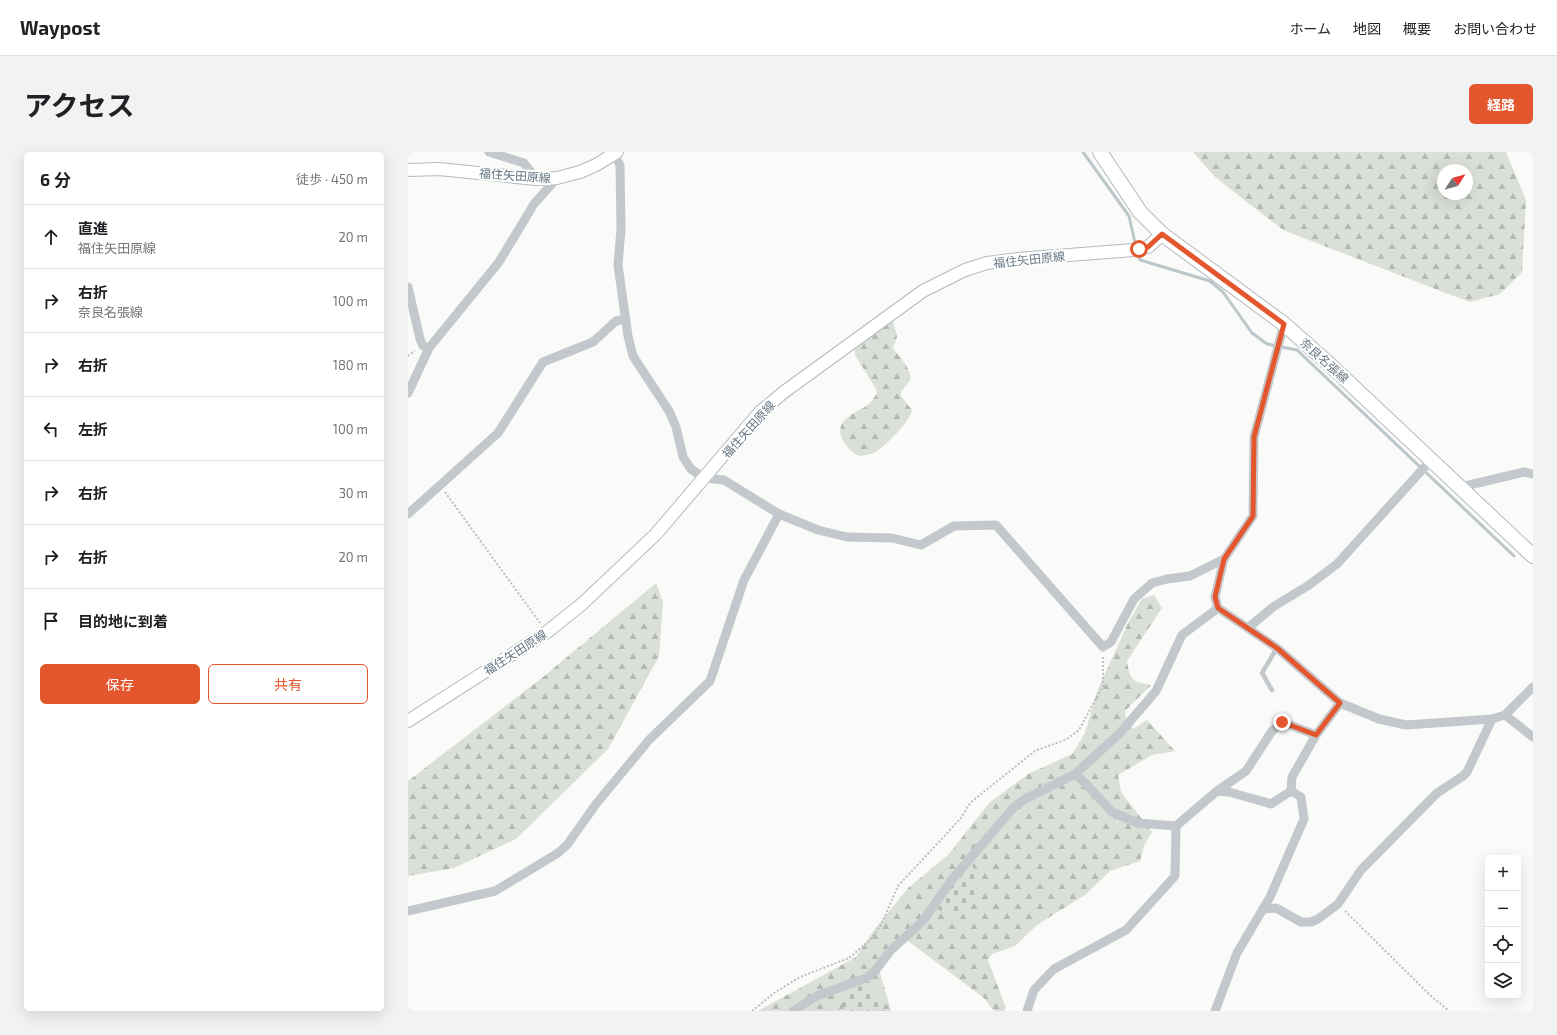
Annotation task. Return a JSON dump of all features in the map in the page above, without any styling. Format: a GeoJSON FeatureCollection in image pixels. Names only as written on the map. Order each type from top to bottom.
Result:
{"type":"FeatureCollection","features":[{"type":"Feature","properties":{"kind":"main road","name":"奈良名張線"},"geometry":{"type":"LineString","coordinates":[[1100,152],[1140,212],[1162,234],[1284,324],[1327,362],[1533,556]]}},
{"type":"Feature","properties":{"kind":"main road","name":"福住矢田原線"},"geometry":{"type":"LineString","coordinates":[[408,170],[439,169],[536,179],[557,178],[580,172],[616,153]]}},
{"type":"Feature","properties":{"kind":"main road","name":"福住矢田原線"},"geometry":{"type":"LineString","coordinates":[[408,721],[547,632],[582,604],[656,534],[760,412],[784,392],[923,291],[965,270],[987,264],[1018,259],[1148,247],[1162,234]]}},
{"type":"Feature","properties":{"kind":"street"},"geometry":{"type":"LineString","coordinates":[[489,152],[524,163],[536,179]]}},
{"type":"Feature","properties":{"kind":"street"},"geometry":{"type":"LineString","coordinates":[[616,153],[620,165],[621,230],[618,265],[625,319],[633,356],[669,411],[676,427],[683,457],[691,469],[704,478],[724,480],[779,514],[818,530],[847,537],[892,538],[921,545],[954,526],[996,525],[1103,647],[1110,642],[1134,599],[1152,583],[1167,579],[1190,576],[1224,559]]}},
{"type":"Feature","properties":{"kind":"street"},"geometry":{"type":"LineString","coordinates":[[408,393],[429,348],[499,262],[534,204],[557,178]]}},
{"type":"Feature","properties":{"kind":"street"},"geometry":{"type":"LineString","coordinates":[[408,287],[420,339],[423,346],[429,348]]}},
{"type":"Feature","properties":{"kind":"street"},"geometry":{"type":"LineString","coordinates":[[408,514],[498,433],[543,362],[593,342],[616,321],[625,319]]}},
{"type":"Feature","properties":{"kind":"street"},"geometry":{"type":"LineString","coordinates":[[1284,324],[1254,437],[1253,516],[1224,559],[1215,597],[1218,608],[1277,648],[1340,703],[1379,718],[1406,725],[1492,719],[1505,715],[1533,687]]}},
{"type":"Feature","properties":{"kind":"street"},"geometry":{"type":"LineString","coordinates":[[1248,628],[1273,607],[1309,585],[1337,564],[1431,460]]}},
{"type":"Feature","properties":{"kind":"street"},"geometry":{"type":"LineString","coordinates":[[1461,487],[1524,472],[1533,474]]}},
{"type":"Feature","properties":{"kind":"street"},"geometry":{"type":"LineString","coordinates":[[408,911],[494,892],[558,853],[567,845],[596,804],[649,740],[710,681],[744,580],[779,514]]}},
{"type":"Feature","properties":{"kind":"street"},"geometry":{"type":"LineString","coordinates":[[793,1011],[817,996],[866,978],[875,971],[891,950],[923,921],[950,882],[1014,807],[1027,798],[1074,774],[1120,734],[1156,691],[1182,635],[1218,608]]}},
{"type":"Feature","properties":{"kind":"street"},"geometry":{"type":"LineString","coordinates":[[1291,791],[1292,777],[1316,735],[1340,703]]}},
{"type":"Feature","properties":{"kind":"street"},"geometry":{"type":"LineString","coordinates":[[1505,715],[1533,736]]}},
{"type":"Feature","properties":{"kind":"street"},"geometry":{"type":"LineString","coordinates":[[1263,909],[1276,908],[1300,922],[1311,922],[1318,919],[1338,904],[1361,870],[1437,793],[1467,772],[1492,719]]}},
{"type":"Feature","properties":{"kind":"street"},"geometry":{"type":"LineString","coordinates":[[1074,774],[1085,782],[1112,812],[1138,823],[1176,826],[1217,791],[1246,771],[1272,731],[1282,722],[1316,735]]}},
{"type":"Feature","properties":{"kind":"street"},"geometry":{"type":"LineString","coordinates":[[1217,791],[1229,792],[1271,804],[1291,791]]}},
{"type":"Feature","properties":{"kind":"street"},"geometry":{"type":"LineString","coordinates":[[1215,1011],[1238,953],[1270,897],[1304,819],[1301,797],[1291,791]]}},
{"type":"Feature","properties":{"kind":"street"},"geometry":{"type":"LineString","coordinates":[[1027,1011],[1034,990],[1054,969],[1126,930],[1175,876],[1176,826]]}},
{"type":"Feature","properties":{"kind":"lane"},"geometry":{"type":"LineString","coordinates":[[1272,690],[1262,673],[1277,648]]}},
{"type":"Feature","properties":{"kind":"path"},"geometry":{"type":"LineString","coordinates":[[440,485],[547,632]]}},
{"type":"Feature","properties":{"kind":"path"},"geometry":{"type":"LineString","coordinates":[[752,1011],[774,993],[800,977],[849,958],[870,940],[881,925],[898,886],[961,818],[970,803],[1035,751],[1067,739],[1079,730],[1103,686],[1103,647]]}},
{"type":"Feature","properties":{"kind":"path"},"geometry":{"type":"LineString","coordinates":[[1338,904],[1430,995],[1449,1011]]}},
{"type":"Feature","properties":{"kind":"green space"},"geometry":{"type":"Polygon","coordinates":[[[1193,152],[1506,152],[1526,200],[1522,272],[1500,294],[1470,302],[1283,230],[1215,177],[1193,152]]]}},
{"type":"Feature","properties":{"kind":"green space"},"geometry":{"type":"Polygon","coordinates":[[[893,321],[897,337],[893,348],[907,366],[911,379],[901,392],[901,396],[912,410],[902,427],[884,446],[874,453],[859,456],[850,449],[842,439],[840,428],[850,415],[870,403],[877,393],[855,355],[855,349],[893,321]]]}},
{"type":"Feature","properties":{"kind":"green space"},"geometry":{"type":"Polygon","coordinates":[[[656,583],[663,602],[659,656],[608,749],[516,839],[454,868],[408,876],[408,781],[543,677],[656,583]]]}},
{"type":"Feature","properties":{"kind":"green space"},"geometry":{"type":"Polygon","coordinates":[[[1154,595],[1162,608],[1127,661],[1129,673],[1133,679],[1151,685],[1125,711],[1126,719],[1133,729],[1147,720],[1175,751],[1152,755],[1118,775],[1121,792],[1152,832],[1144,846],[1140,861],[1110,871],[1085,895],[1037,925],[1015,946],[992,954],[988,960],[1006,1008],[1004,1011],[994,1011],[984,998],[904,938],[877,962],[891,1011],[758,1011],[856,957],[874,930],[908,888],[948,855],[989,803],[1028,774],[1072,754],[1085,733],[1098,689],[1129,621],[1142,599],[1154,595]]]}},
{"type":"Feature","properties":{"kind":"green space"},"geometry":{"type":"Polygon","coordinates":[[[971,865],[976,872],[977,884],[974,898],[969,910],[960,916],[936,909],[971,865]]]}},
{"type":"Feature","properties":{"kind":"green space"},"geometry":{"type":"Polygon","coordinates":[[[868,980],[885,1011],[845,1011],[838,996],[844,991],[868,980]]]}},
{"type":"Feature","properties":{"kind":"waterway"},"geometry":{"type":"LineString","coordinates":[[1083,152],[1129,216],[1136,247]]}},
{"type":"Feature","properties":{"kind":"waterway"},"geometry":{"type":"LineString","coordinates":[[1138,252],[1140,260],[1210,281],[1223,292],[1252,333],[1267,344],[1297,350],[1514,556]]}},
{"type":"Feature","properties":{"kind":"route"},"geometry":{"type":"LineString","coordinates":[[1139,249],[1148,247],[1162,234],[1284,324],[1254,437],[1253,516],[1224,559],[1215,597],[1218,608],[1277,648],[1340,703],[1316,735],[1282,722]]}}]}
